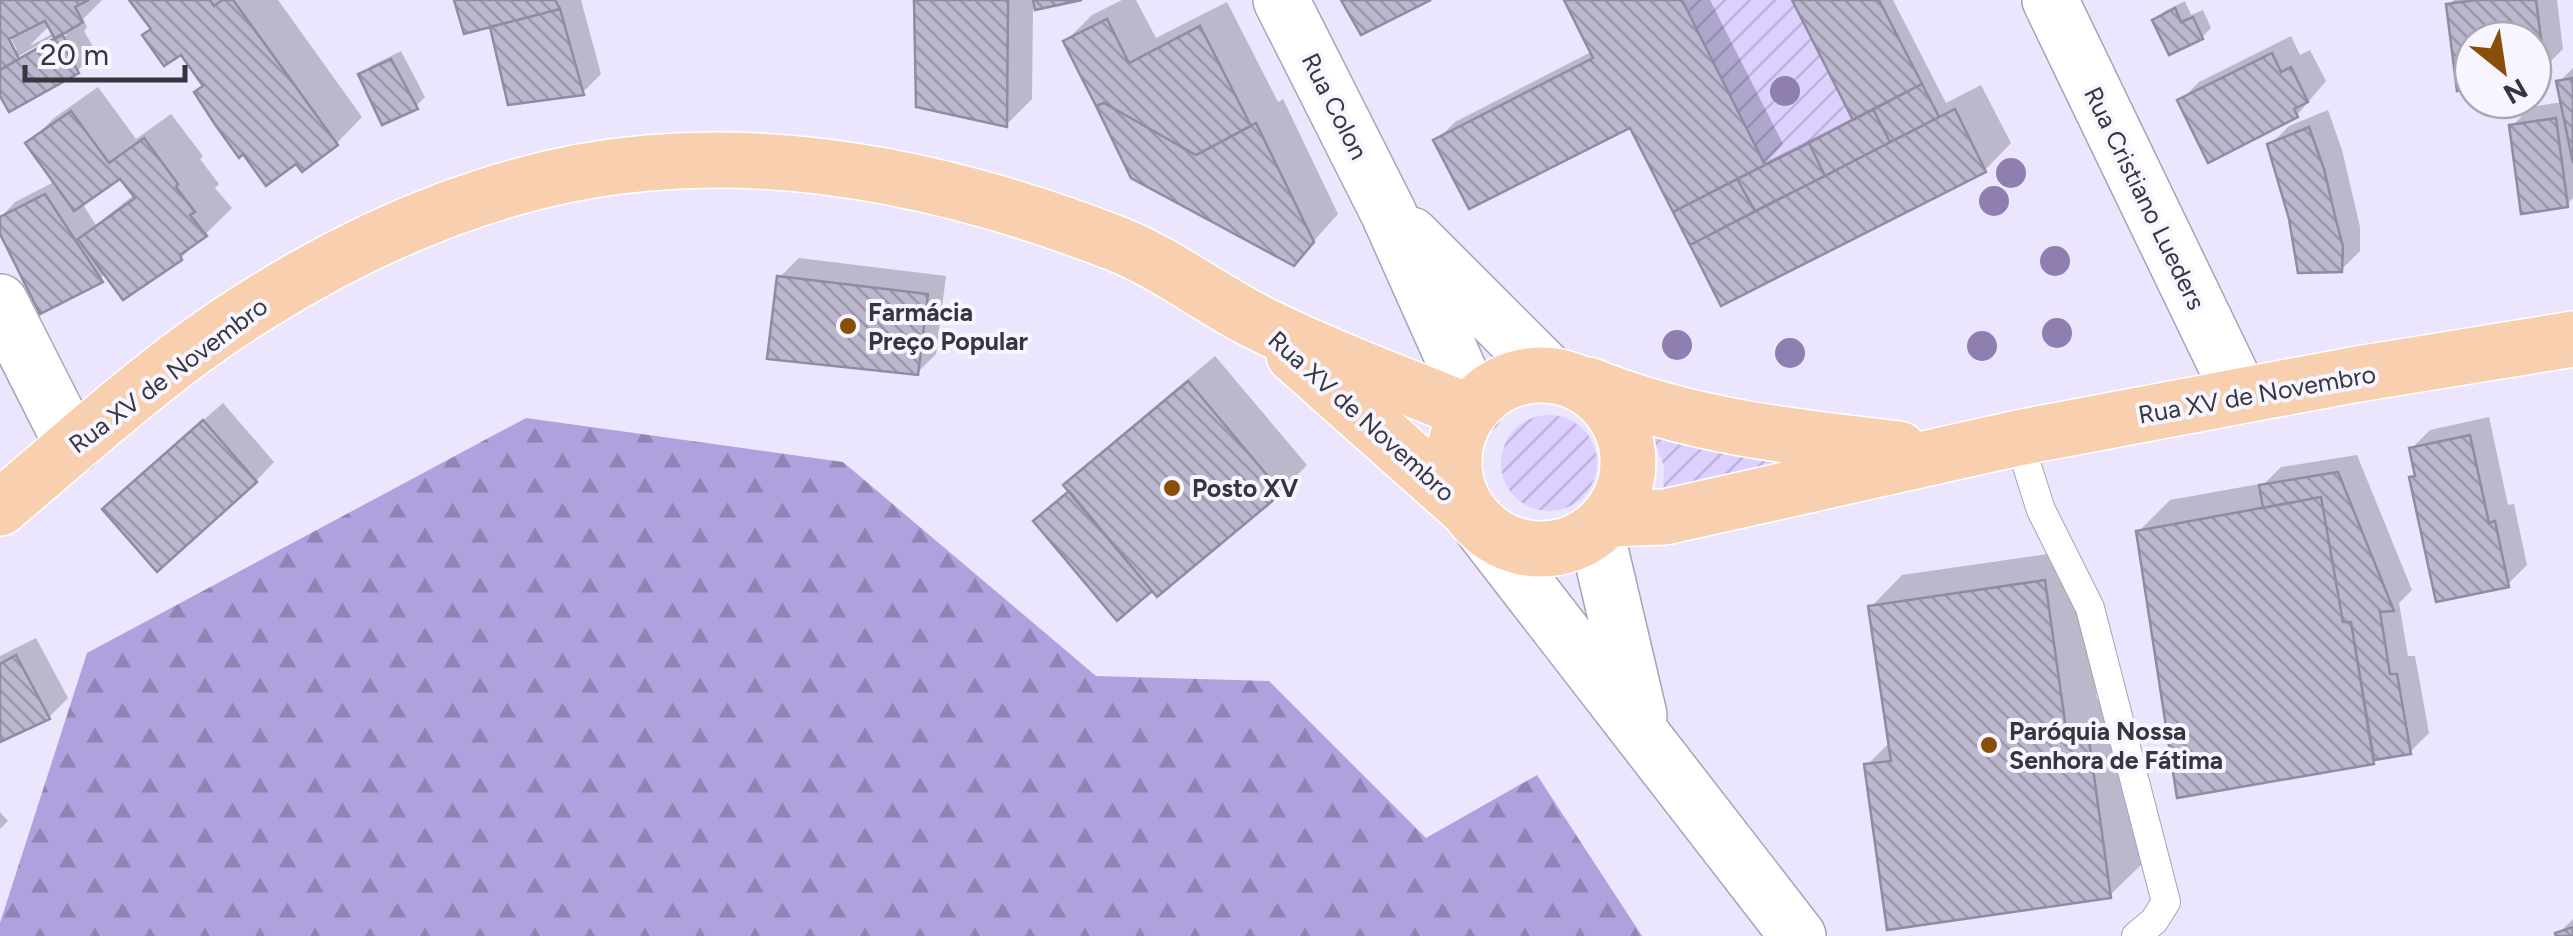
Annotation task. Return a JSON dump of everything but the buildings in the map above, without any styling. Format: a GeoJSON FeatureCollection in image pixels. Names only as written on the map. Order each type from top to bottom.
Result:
{"type":"FeatureCollection","features":[{"type":"Feature","properties":{"kind":"main road","name":"Rua XV de Novembro"},"geometry":{"type":"LineString","coordinates":[[0,508],[217,333],[259,303],[333,260],[420,220],[498,194],[566,175],[649,162],[750,162],[857,172],[956,192],[1044,218],[1122,246],[1258,323],[1472,410]]}},
{"type":"Feature","properties":{"kind":"main road","name":"Rua XV de Novembro"},"geometry":{"type":"LineString","coordinates":[[1258,323],[1474,518]]}},
{"type":"Feature","properties":{"kind":"main road","name":"Rua XV de Novembro"},"geometry":{"type":"LineString","coordinates":[[1602,526],[1665,517],[2018,438],[2573,339]]}},
{"type":"Feature","properties":{"kind":"main road"},"geometry":{"type":"LineString","coordinates":[[1522,376],[1562,377],[1600,396],[1619,418],[1628,446],[1628,474],[1619,502],[1602,526],[1556,548],[1529,549],[1504,542],[1474,518],[1455,482],[1454,454],[1460,428],[1497,386],[1522,376]]}},
{"type":"Feature","properties":{"kind":"main road","name":"Rua XV de Novembro"},"geometry":{"type":"LineString","coordinates":[[1562,377],[1673,416],[1786,436],[1942,454]]}},
{"type":"Feature","properties":{"kind":"street","name":"Rua Colon"},"geometry":{"type":"LineString","coordinates":[[1281,0],[1388,212],[1472,410]]}},
{"type":"Feature","properties":{"kind":"street","name":"Rua Cristiano Lueders"},"geometry":{"type":"LineString","coordinates":[[2050,0],[2241,396]]}},
{"type":"Feature","properties":{"kind":"street","name":"Rua Colon"},"geometry":{"type":"LineString","coordinates":[[1388,212],[1562,377]]}},
{"type":"Feature","properties":{"kind":"street"},"geometry":{"type":"LineString","coordinates":[[0,302],[73,446]]}},
{"type":"Feature","properties":{"kind":"street"},"geometry":{"type":"LineString","coordinates":[[1474,518],[1798,936]]}},
{"type":"Feature","properties":{"kind":"street"},"geometry":{"type":"LineString","coordinates":[[1602,526],[1644,737]]}},
{"type":"Feature","properties":{"kind":"lane"},"geometry":{"type":"LineString","coordinates":[[2018,438],[2041,510],[2090,608],[2166,902],[2154,921],[2136,936]]}},
{"type":"Feature","properties":{"kind":"green space"},"geometry":{"type":"Polygon","coordinates":[[[526,418],[843,462],[1096,676],[1269,681],[1426,838],[1537,775],[1642,936],[0,936],[0,923],[87,653],[526,418]]]}},
{"type":"Feature","properties":{"kind":"shaded area"},"geometry":{"type":"Polygon","coordinates":[[[1682,0],[1792,0],[1853,120],[1765,165],[1682,0]]]}},
{"type":"Feature","properties":{"kind":"shaded area"},"geometry":{"type":"Polygon","coordinates":[[[1549,415],[1567,419],[1583,429],[1593,445],[1597,463],[1593,481],[1583,497],[1567,507],[1549,511],[1531,507],[1515,497],[1505,481],[1501,463],[1505,445],[1515,429],[1531,419],[1549,415]]]}},
{"type":"Feature","properties":{"kind":"shaded area"},"geometry":{"type":"Polygon","coordinates":[[[1646,419],[1837,458],[1663,505],[1664,466],[1646,419]]]}},
{"type":"Feature","properties":{"kind":"place","name":"Farmácia Preço Popular"},"geometry":{"type":"Point","coordinates":[848,326]}},
{"type":"Feature","properties":{"kind":"place","name":"Posto XV"},"geometry":{"type":"Point","coordinates":[1172,488]}},
{"type":"Feature","properties":{"kind":"place","name":"Paróquia Nossa Senhora de Fátima"},"geometry":{"type":"Point","coordinates":[1989,745]}}]}
